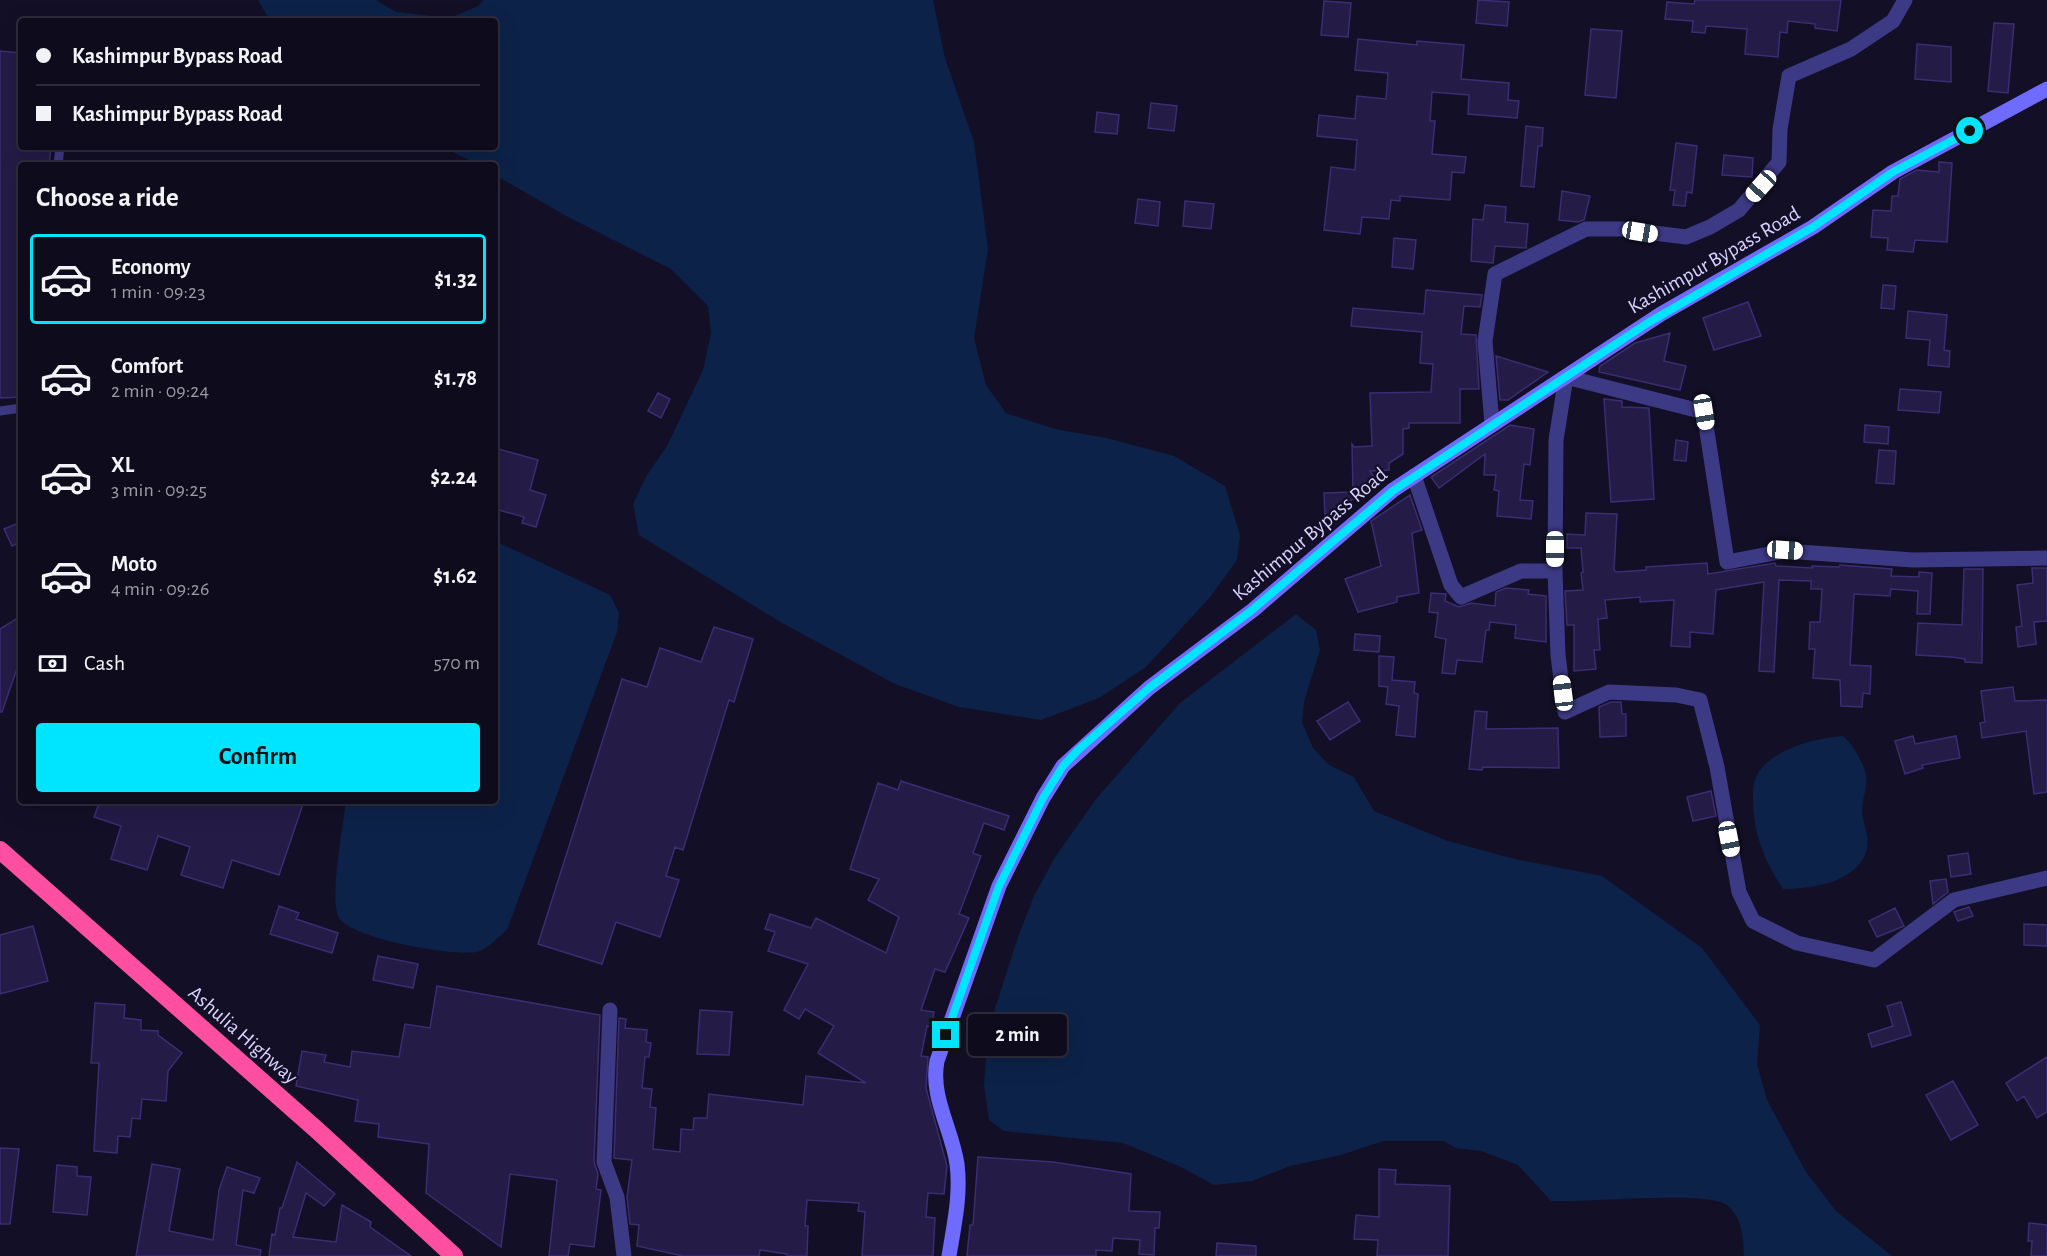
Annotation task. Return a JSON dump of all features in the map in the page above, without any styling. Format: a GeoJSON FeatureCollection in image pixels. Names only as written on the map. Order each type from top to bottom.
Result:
{"type":"FeatureCollection","features":[{"type":"Feature","properties":{"kind":"highway","name":"Ashulia Highway"},"geometry":{"type":"LineString","coordinates":[[0,850],[318,1131],[454,1256]]}},
{"type":"Feature","properties":{"kind":"main road","name":"Kashimpur Bypass Road"},"geometry":{"type":"LineString","coordinates":[[949,1256],[959,1192],[957,1162],[936,1089],[936,1061],[999,886],[1043,798],[1063,766],[1149,688],[1252,610],[1394,490],[1414,476],[1661,314],[1813,227],[1893,172],[2047,89]]}},
{"type":"Feature","properties":{"kind":"street"},"geometry":{"type":"LineString","coordinates":[[1492,424],[1485,341],[1495,274],[1586,229],[1622,229],[1686,237],[1710,227],[1739,210],[1779,162],[1780,129],[1789,76],[1851,48],[1893,21],[1905,0]]}},
{"type":"Feature","properties":{"kind":"street"},"geometry":{"type":"LineString","coordinates":[[2047,558],[1913,560],[1785,550],[1727,562],[1704,412],[1566,377],[1556,440],[1555,571],[1558,655],[1565,712],[1609,692],[1676,695],[1700,700],[1717,767],[1739,892],[1753,921],[1797,943],[1874,960],[1954,900],[2047,878]]}},
{"type":"Feature","properties":{"kind":"street"},"geometry":{"type":"LineString","coordinates":[[1414,476],[1451,585],[1461,597],[1521,571],[1555,571]]}},
{"type":"Feature","properties":{"kind":"street"},"geometry":{"type":"LineString","coordinates":[[610,1010],[604,1162],[617,1197],[624,1256]]}},
{"type":"Feature","properties":{"kind":"lane"},"geometry":{"type":"LineString","coordinates":[[0,411],[18,408]]}},
{"type":"Feature","properties":{"kind":"water"},"geometry":{"type":"Polygon","coordinates":[[[258,0],[376,0],[396,12],[450,18],[268,18],[258,0]]]}},
{"type":"Feature","properties":{"kind":"water"},"geometry":{"type":"Polygon","coordinates":[[[484,0],[933,0],[945,58],[974,142],[988,249],[974,338],[986,385],[1006,413],[1055,429],[1107,438],[1174,456],[1225,486],[1240,535],[1237,560],[1211,596],[1146,667],[1099,698],[1041,720],[959,707],[895,684],[782,623],[639,535],[633,504],[647,475],[667,446],[703,370],[711,333],[708,306],[671,269],[566,216],[498,177],[498,162],[473,162],[449,150],[498,150],[498,18],[450,18],[478,6],[484,0]]]}},
{"type":"Feature","properties":{"kind":"water"},"geometry":{"type":"Polygon","coordinates":[[[498,542],[610,595],[619,613],[617,632],[507,930],[481,951],[465,953],[425,949],[360,932],[345,924],[338,916],[335,893],[346,804],[498,804],[498,542]]]}},
{"type":"Feature","properties":{"kind":"water"},"geometry":{"type":"Polygon","coordinates":[[[1296,614],[1316,630],[1320,650],[1304,702],[1302,722],[1313,748],[1329,765],[1354,777],[1374,811],[1448,841],[1515,859],[1602,876],[1702,948],[1760,1025],[1757,1064],[1767,1100],[1806,1172],[1836,1211],[1892,1256],[1744,1256],[1739,1222],[1727,1205],[1695,1198],[1551,1201],[1518,1165],[1481,1151],[1456,1148],[1443,1141],[1383,1141],[1341,1155],[1290,1166],[1252,1181],[1214,1185],[1181,1167],[1123,1143],[1004,1131],[989,1120],[984,1084],[988,1030],[1018,937],[1034,896],[1054,859],[1096,799],[1180,703],[1296,614]]]}},
{"type":"Feature","properties":{"kind":"water"},"geometry":{"type":"Polygon","coordinates":[[[1843,736],[1857,753],[1866,775],[1862,811],[1867,837],[1866,852],[1853,871],[1831,882],[1806,888],[1783,889],[1765,857],[1757,835],[1753,798],[1756,778],[1772,758],[1795,746],[1843,736]]]}},
{"type":"Feature","properties":{"kind":"building"},"geometry":{"type":"Polygon","coordinates":[[[1478,0],[1509,2],[1507,26],[1476,23],[1478,0]]]}},
{"type":"Feature","properties":{"kind":"building"},"geometry":{"type":"Polygon","coordinates":[[[1695,0],[1841,0],[1837,31],[1815,28],[1815,24],[1788,21],[1787,33],[1780,32],[1778,57],[1745,54],[1747,29],[1706,26],[1705,33],[1692,32],[1693,21],[1665,19],[1667,2],[1694,4],[1695,0]]]}},
{"type":"Feature","properties":{"kind":"building"},"geometry":{"type":"Polygon","coordinates":[[[1324,1],[1351,3],[1348,37],[1321,35],[1324,1]]]}},
{"type":"Feature","properties":{"kind":"building"},"geometry":{"type":"Polygon","coordinates":[[[1994,23],[2014,24],[2008,93],[1988,91],[1994,23]]]}},
{"type":"Feature","properties":{"kind":"building"},"geometry":{"type":"Polygon","coordinates":[[[1591,29],[1622,31],[1616,98],[1585,95],[1591,29]]]}},
{"type":"Feature","properties":{"kind":"building"},"geometry":{"type":"Polygon","coordinates":[[[1358,39],[1417,45],[1417,41],[1464,45],[1461,79],[1509,83],[1508,100],[1519,101],[1517,118],[1468,114],[1469,95],[1432,92],[1430,121],[1435,121],[1432,154],[1466,157],[1464,173],[1452,172],[1450,200],[1400,196],[1400,201],[1391,200],[1389,219],[1362,217],[1360,234],[1324,230],[1331,167],[1355,170],[1357,140],[1317,136],[1319,115],[1355,119],[1357,96],[1386,99],[1388,73],[1355,70],[1358,39]]]}},
{"type":"Feature","properties":{"kind":"building"},"geometry":{"type":"Polygon","coordinates":[[[1917,44],[1951,47],[1951,82],[1915,79],[1917,44]]]}},
{"type":"Feature","properties":{"kind":"building"},"geometry":{"type":"Polygon","coordinates":[[[0,51],[18,53],[18,150],[51,150],[49,162],[18,162],[18,397],[0,398],[0,51]]]}},
{"type":"Feature","properties":{"kind":"building"},"geometry":{"type":"Polygon","coordinates":[[[1151,103],[1177,106],[1174,131],[1148,128],[1151,103]]]}},
{"type":"Feature","properties":{"kind":"building"},"geometry":{"type":"Polygon","coordinates":[[[1097,112],[1119,115],[1117,134],[1095,132],[1097,112]]]}},
{"type":"Feature","properties":{"kind":"building"},"geometry":{"type":"Polygon","coordinates":[[[1526,126],[1543,128],[1542,146],[1538,146],[1534,187],[1521,186],[1526,126]]]}},
{"type":"Feature","properties":{"kind":"building"},"geometry":{"type":"Polygon","coordinates":[[[1676,143],[1697,146],[1692,193],[1687,192],[1685,206],[1673,205],[1675,190],[1670,190],[1676,143]]]}},
{"type":"Feature","properties":{"kind":"building"},"geometry":{"type":"Polygon","coordinates":[[[1724,155],[1753,158],[1752,177],[1722,175],[1724,155]]]}},
{"type":"Feature","properties":{"kind":"building"},"geometry":{"type":"Polygon","coordinates":[[[1939,162],[1952,163],[1947,242],[1915,240],[1913,252],[1887,250],[1888,238],[1871,237],[1873,210],[1891,211],[1892,196],[1898,196],[1900,179],[1917,170],[1939,172],[1939,162]]]}},
{"type":"Feature","properties":{"kind":"building"},"geometry":{"type":"Polygon","coordinates":[[[1562,191],[1590,196],[1584,220],[1578,222],[1559,220],[1562,191]]]}},
{"type":"Feature","properties":{"kind":"building"},"geometry":{"type":"Polygon","coordinates":[[[1138,199],[1160,202],[1158,226],[1135,223],[1138,199]]]}},
{"type":"Feature","properties":{"kind":"building"},"geometry":{"type":"Polygon","coordinates":[[[1185,201],[1214,204],[1211,229],[1183,226],[1185,201]]]}},
{"type":"Feature","properties":{"kind":"building"},"geometry":{"type":"Polygon","coordinates":[[[1485,205],[1506,207],[1505,222],[1528,224],[1526,248],[1495,246],[1493,263],[1471,261],[1473,219],[1483,220],[1485,205]]]}},
{"type":"Feature","properties":{"kind":"building"},"geometry":{"type":"Polygon","coordinates":[[[1394,238],[1416,240],[1413,269],[1392,267],[1394,238]]]}},
{"type":"Feature","properties":{"kind":"building"},"geometry":{"type":"Polygon","coordinates":[[[1883,285],[1896,286],[1894,309],[1881,308],[1883,285]]]}},
{"type":"Feature","properties":{"kind":"building"},"geometry":{"type":"Polygon","coordinates":[[[1426,290],[1482,295],[1480,307],[1464,306],[1461,334],[1476,335],[1479,389],[1460,389],[1460,423],[1409,423],[1409,428],[1403,429],[1403,454],[1389,463],[1389,470],[1370,471],[1378,483],[1325,517],[1324,493],[1353,492],[1352,444],[1354,447],[1372,446],[1370,393],[1431,392],[1433,364],[1420,363],[1422,332],[1351,326],[1353,308],[1424,314],[1426,290]]]}},
{"type":"Feature","properties":{"kind":"building"},"geometry":{"type":"Polygon","coordinates":[[[1748,302],[1761,336],[1714,350],[1703,318],[1748,302]]]}},
{"type":"Feature","properties":{"kind":"building"},"geometry":{"type":"Polygon","coordinates":[[[1908,311],[1947,315],[1944,350],[1950,351],[1949,367],[1928,365],[1930,340],[1906,338],[1908,311]]]}},
{"type":"Feature","properties":{"kind":"building"},"geometry":{"type":"Polygon","coordinates":[[[1670,333],[1664,361],[1686,366],[1680,390],[1599,372],[1600,366],[1635,343],[1670,333]]]}},
{"type":"Feature","properties":{"kind":"building"},"geometry":{"type":"Polygon","coordinates":[[[1496,356],[1548,372],[1508,400],[1500,400],[1496,356]]]}},
{"type":"Feature","properties":{"kind":"building"},"geometry":{"type":"Polygon","coordinates":[[[1900,389],[1941,392],[1939,413],[1898,410],[1900,389]]]}},
{"type":"Feature","properties":{"kind":"building"},"geometry":{"type":"Polygon","coordinates":[[[658,393],[670,399],[661,418],[648,411],[658,393]]]}},
{"type":"Feature","properties":{"kind":"building"},"geometry":{"type":"Polygon","coordinates":[[[1604,399],[1622,401],[1622,407],[1649,408],[1654,499],[1611,502],[1604,399]]]}},
{"type":"Feature","properties":{"kind":"building"},"geometry":{"type":"Polygon","coordinates":[[[1510,425],[1534,429],[1530,465],[1524,464],[1520,500],[1533,501],[1531,519],[1497,516],[1499,491],[1494,490],[1496,475],[1484,475],[1485,454],[1439,488],[1431,477],[1510,425]]]}},
{"type":"Feature","properties":{"kind":"building"},"geometry":{"type":"Polygon","coordinates":[[[1865,425],[1889,427],[1888,444],[1864,442],[1865,425]]]}},
{"type":"Feature","properties":{"kind":"building"},"geometry":{"type":"Polygon","coordinates":[[[1676,440],[1688,442],[1686,461],[1674,460],[1676,440]]]}},
{"type":"Feature","properties":{"kind":"building"},"geometry":{"type":"Polygon","coordinates":[[[498,449],[538,460],[530,490],[546,495],[536,527],[522,523],[524,517],[498,510],[498,449]]]}},
{"type":"Feature","properties":{"kind":"building"},"geometry":{"type":"Polygon","coordinates":[[[1879,450],[1896,451],[1894,484],[1876,483],[1879,450]]]}},
{"type":"Feature","properties":{"kind":"building"},"geometry":{"type":"Polygon","coordinates":[[[1410,495],[1422,530],[1412,533],[1419,593],[1397,597],[1397,602],[1358,612],[1345,579],[1381,566],[1371,521],[1410,495]]]}},
{"type":"Feature","properties":{"kind":"building"},"geometry":{"type":"Polygon","coordinates":[[[1586,513],[1617,514],[1614,570],[1617,572],[1646,570],[1646,567],[1707,563],[1708,574],[1775,563],[1776,566],[1812,568],[1812,566],[1839,567],[1840,565],[1892,569],[1891,576],[1919,577],[1919,572],[1932,573],[1930,614],[1917,614],[1918,591],[1891,589],[1890,596],[1854,594],[1850,665],[1871,666],[1870,694],[1863,693],[1862,707],[1841,706],[1840,680],[1813,678],[1815,649],[1809,649],[1810,622],[1820,622],[1822,589],[1811,589],[1811,581],[1779,580],[1774,672],[1759,671],[1764,582],[1716,590],[1713,634],[1690,632],[1690,647],[1671,646],[1674,600],[1640,602],[1640,597],[1605,600],[1607,618],[1598,619],[1600,650],[1594,650],[1596,669],[1574,671],[1574,625],[1567,625],[1565,591],[1583,590],[1581,573],[1583,572],[1581,548],[1567,548],[1567,534],[1585,535],[1586,513]]]}},
{"type":"Feature","properties":{"kind":"building"},"geometry":{"type":"Polygon","coordinates":[[[18,523],[18,543],[12,546],[4,529],[18,523]]]}},
{"type":"Feature","properties":{"kind":"building"},"geometry":{"type":"Polygon","coordinates":[[[2032,568],[2047,568],[2047,621],[2034,622],[2036,644],[2018,647],[2016,627],[2022,626],[2017,585],[2033,583],[2032,568]]]}},
{"type":"Feature","properties":{"kind":"building"},"geometry":{"type":"Polygon","coordinates":[[[1964,569],[1983,569],[1982,663],[1965,662],[1965,659],[1952,657],[1916,655],[1918,623],[1962,625],[1964,569]]]}},
{"type":"Feature","properties":{"kind":"building"},"geometry":{"type":"Polygon","coordinates":[[[1506,588],[1529,590],[1528,594],[1546,596],[1546,642],[1515,638],[1516,625],[1490,622],[1489,630],[1486,630],[1482,662],[1457,660],[1455,674],[1442,673],[1446,639],[1435,637],[1438,613],[1429,612],[1431,593],[1446,594],[1445,601],[1459,607],[1471,603],[1495,606],[1496,592],[1506,588]]]}},
{"type":"Feature","properties":{"kind":"building"},"geometry":{"type":"Polygon","coordinates":[[[18,618],[18,666],[2,712],[0,712],[0,629],[18,618]]]}},
{"type":"Feature","properties":{"kind":"building"},"geometry":{"type":"Polygon","coordinates":[[[714,627],[753,639],[734,702],[729,700],[683,850],[675,847],[666,876],[679,880],[660,937],[616,922],[602,964],[538,944],[622,679],[647,687],[660,648],[701,662],[714,627]]]}},
{"type":"Feature","properties":{"kind":"building"},"geometry":{"type":"Polygon","coordinates":[[[1355,634],[1380,636],[1379,652],[1354,650],[1355,634]]]}},
{"type":"Feature","properties":{"kind":"building"},"geometry":{"type":"Polygon","coordinates":[[[1379,656],[1394,657],[1392,680],[1415,682],[1414,693],[1418,694],[1415,737],[1396,735],[1399,706],[1386,704],[1388,687],[1379,686],[1379,656]]]}},
{"type":"Feature","properties":{"kind":"building"},"geometry":{"type":"Polygon","coordinates":[[[2013,687],[2015,701],[2047,700],[2047,792],[2034,794],[2026,731],[1982,738],[1980,723],[1985,722],[1981,691],[2013,687]]]}},
{"type":"Feature","properties":{"kind":"building"},"geometry":{"type":"Polygon","coordinates":[[[1348,702],[1360,721],[1330,740],[1317,721],[1348,702]]]}},
{"type":"Feature","properties":{"kind":"building"},"geometry":{"type":"Polygon","coordinates":[[[1611,702],[1621,702],[1622,714],[1626,714],[1626,736],[1600,737],[1599,707],[1611,702]]]}},
{"type":"Feature","properties":{"kind":"building"},"geometry":{"type":"Polygon","coordinates":[[[1475,711],[1487,712],[1486,729],[1558,728],[1559,768],[1483,767],[1482,770],[1469,769],[1475,711]]]}},
{"type":"Feature","properties":{"kind":"building"},"geometry":{"type":"Polygon","coordinates":[[[1913,736],[1915,744],[1956,736],[1960,758],[1922,765],[1923,768],[1905,774],[1895,741],[1913,736]]]}},
{"type":"Feature","properties":{"kind":"building"},"geometry":{"type":"Polygon","coordinates":[[[901,781],[1009,816],[1004,830],[984,823],[973,853],[981,856],[959,914],[969,918],[945,972],[935,969],[921,1010],[934,1012],[931,1027],[927,1026],[921,1056],[928,1057],[926,1088],[947,1166],[944,1194],[928,1193],[926,1217],[935,1218],[933,1256],[862,1256],[865,1212],[858,1211],[859,1203],[807,1200],[805,1226],[808,1226],[807,1256],[787,1256],[787,1254],[760,1250],[759,1256],[683,1256],[637,1246],[639,1225],[630,1224],[627,1197],[632,1160],[614,1158],[619,1018],[626,1019],[625,1028],[647,1030],[646,1042],[651,1043],[649,1057],[645,1057],[642,1088],[652,1089],[650,1107],[656,1108],[653,1149],[680,1152],[681,1129],[693,1130],[694,1118],[707,1118],[709,1094],[803,1105],[806,1076],[866,1083],[818,1053],[834,1026],[805,1009],[799,1019],[784,1010],[808,964],[768,951],[775,932],[765,929],[770,914],[811,928],[816,918],[886,953],[899,917],[868,900],[879,879],[850,869],[878,783],[898,790],[901,781]]]}},
{"type":"Feature","properties":{"kind":"building"},"geometry":{"type":"Polygon","coordinates":[[[1711,791],[1716,816],[1693,821],[1687,797],[1711,791]]]}},
{"type":"Feature","properties":{"kind":"building"},"geometry":{"type":"Polygon","coordinates":[[[99,804],[303,804],[279,875],[232,860],[223,888],[181,875],[190,847],[158,836],[147,870],[111,859],[121,826],[94,817],[99,804]]]}},
{"type":"Feature","properties":{"kind":"building"},"geometry":{"type":"Polygon","coordinates":[[[1968,853],[1971,874],[1951,877],[1948,856],[1968,853]]]}},
{"type":"Feature","properties":{"kind":"building"},"geometry":{"type":"Polygon","coordinates":[[[1946,879],[1948,892],[1933,904],[1930,881],[1946,879]]]}},
{"type":"Feature","properties":{"kind":"building"},"geometry":{"type":"Polygon","coordinates":[[[279,906],[299,913],[296,919],[338,933],[332,953],[270,934],[279,906]]]}},
{"type":"Feature","properties":{"kind":"building"},"geometry":{"type":"Polygon","coordinates":[[[1969,907],[1973,916],[1958,921],[1954,912],[1969,907]]]}},
{"type":"Feature","properties":{"kind":"building"},"geometry":{"type":"Polygon","coordinates":[[[1895,908],[1904,926],[1877,937],[1869,921],[1895,908]]]}},
{"type":"Feature","properties":{"kind":"building"},"geometry":{"type":"Polygon","coordinates":[[[2024,924],[2047,925],[2047,946],[2024,945],[2024,924]]]}},
{"type":"Feature","properties":{"kind":"building"},"geometry":{"type":"Polygon","coordinates":[[[33,926],[48,981],[0,994],[0,935],[33,926]]]}},
{"type":"Feature","properties":{"kind":"building"},"geometry":{"type":"Polygon","coordinates":[[[378,956],[418,964],[413,988],[373,980],[378,956]]]}},
{"type":"Feature","properties":{"kind":"building"},"geometry":{"type":"Polygon","coordinates":[[[437,986],[600,1015],[594,1162],[598,1174],[596,1189],[601,1190],[594,1247],[570,1244],[568,1256],[549,1256],[557,1180],[510,1174],[501,1247],[426,1193],[429,1144],[378,1137],[379,1124],[355,1121],[358,1100],[296,1086],[302,1051],[326,1055],[324,1062],[350,1067],[352,1051],[399,1057],[405,1024],[430,1028],[437,986]]]}},
{"type":"Feature","properties":{"kind":"building"},"geometry":{"type":"Polygon","coordinates":[[[1901,1002],[1911,1035],[1872,1047],[1868,1034],[1893,1026],[1887,1006],[1901,1002]]]}},
{"type":"Feature","properties":{"kind":"building"},"geometry":{"type":"Polygon","coordinates":[[[95,1003],[125,1005],[124,1018],[141,1020],[141,1030],[158,1031],[158,1035],[182,1053],[168,1071],[166,1101],[142,1099],[140,1119],[132,1118],[130,1137],[118,1136],[117,1153],[94,1151],[99,1063],[91,1063],[95,1003]]]}},
{"type":"Feature","properties":{"kind":"building"},"geometry":{"type":"Polygon","coordinates":[[[700,1010],[732,1012],[729,1055],[697,1054],[700,1010]]]}},
{"type":"Feature","properties":{"kind":"building"},"geometry":{"type":"Polygon","coordinates":[[[2047,1057],[2047,1112],[2037,1118],[2024,1096],[2017,1101],[2006,1083],[2047,1057]]]}},
{"type":"Feature","properties":{"kind":"building"},"geometry":{"type":"Polygon","coordinates":[[[1953,1081],[1978,1125],[1951,1140],[1926,1095],[1953,1081]]]}},
{"type":"Feature","properties":{"kind":"building"},"geometry":{"type":"Polygon","coordinates":[[[0,1148],[19,1149],[10,1224],[0,1224],[0,1148]]]}},
{"type":"Feature","properties":{"kind":"building"},"geometry":{"type":"Polygon","coordinates":[[[978,1157],[1053,1162],[1131,1174],[1129,1211],[1160,1212],[1159,1228],[1155,1228],[1154,1255],[1139,1254],[1140,1240],[1113,1238],[1112,1251],[1096,1250],[1096,1256],[967,1256],[970,1225],[973,1225],[978,1157]]]}},
{"type":"Feature","properties":{"kind":"building"},"geometry":{"type":"Polygon","coordinates":[[[297,1162],[335,1194],[324,1206],[306,1193],[293,1237],[336,1242],[342,1205],[371,1222],[370,1227],[411,1256],[269,1256],[272,1234],[275,1235],[280,1208],[282,1208],[297,1162]]]}},
{"type":"Feature","properties":{"kind":"building"},"geometry":{"type":"Polygon","coordinates":[[[152,1164],[180,1169],[169,1231],[213,1240],[219,1190],[227,1167],[260,1178],[254,1193],[243,1190],[236,1245],[261,1250],[260,1256],[136,1256],[152,1164]]]}},
{"type":"Feature","properties":{"kind":"building"},"geometry":{"type":"Polygon","coordinates":[[[57,1165],[77,1167],[77,1176],[91,1177],[87,1215],[53,1212],[57,1165]]]}},
{"type":"Feature","properties":{"kind":"building"},"geometry":{"type":"Polygon","coordinates":[[[1379,1169],[1396,1170],[1395,1184],[1450,1186],[1448,1256],[1377,1256],[1378,1240],[1354,1239],[1356,1215],[1379,1217],[1379,1169]]]}},
{"type":"Feature","properties":{"kind":"building"},"geometry":{"type":"Polygon","coordinates":[[[2029,1223],[2047,1225],[2047,1256],[2031,1256],[2032,1241],[2028,1241],[2029,1223]]]}},
{"type":"Feature","properties":{"kind":"building"},"geometry":{"type":"Polygon","coordinates":[[[1217,1243],[1256,1246],[1256,1256],[1216,1256],[1217,1243]]]}},
{"type":"Feature","properties":{"kind":"route"},"geometry":{"type":"LineString","coordinates":[[946,1035],[999,886],[1043,798],[1063,766],[1078,750],[1149,688],[1252,610],[1394,490],[1566,377],[1600,352],[1661,314],[1813,227],[1893,172],[1970,131]]}}]}
